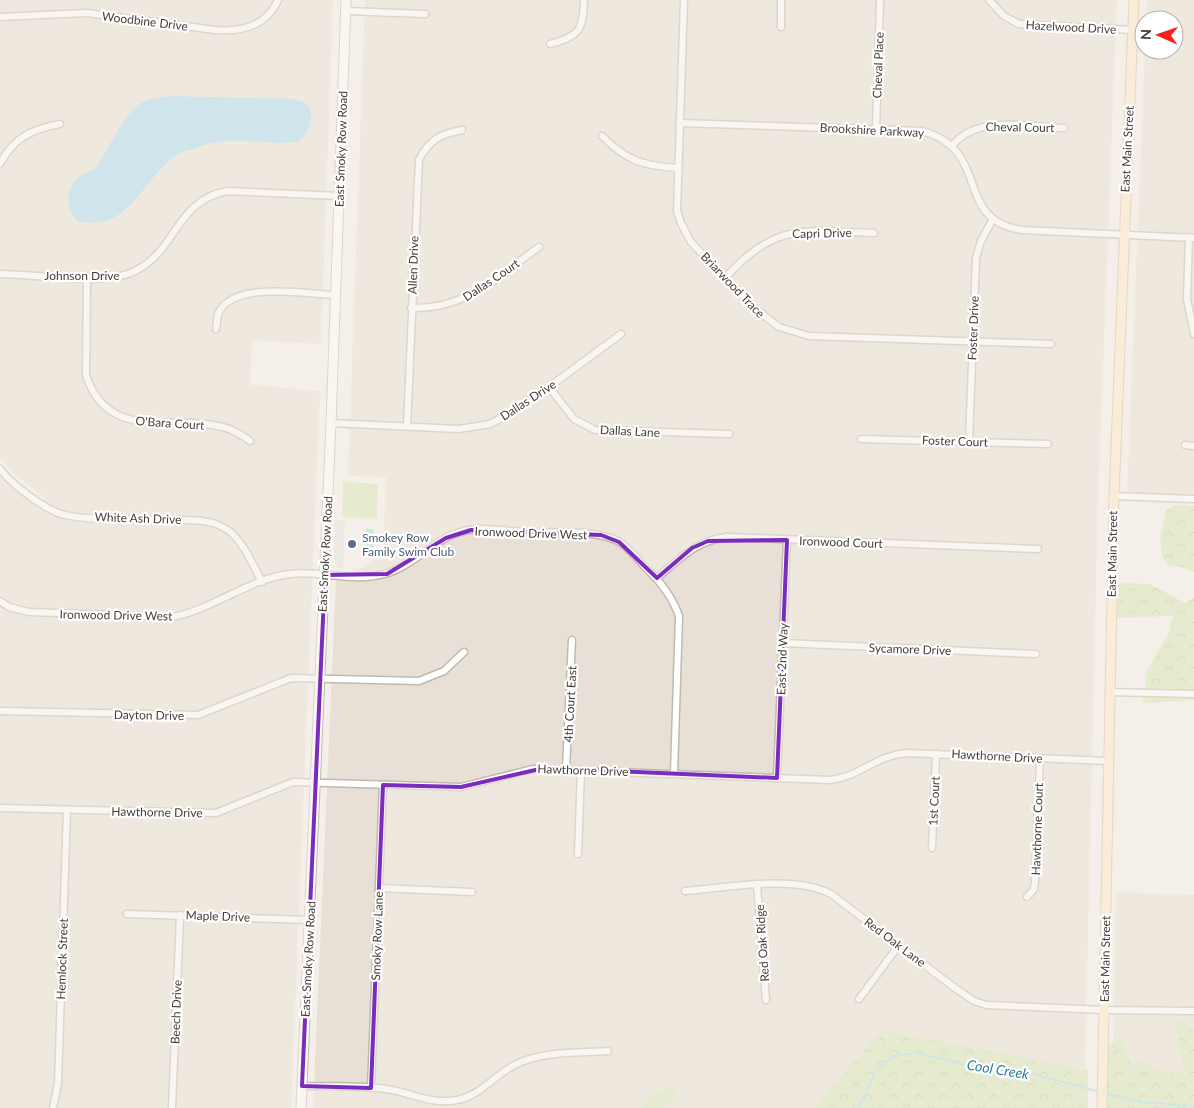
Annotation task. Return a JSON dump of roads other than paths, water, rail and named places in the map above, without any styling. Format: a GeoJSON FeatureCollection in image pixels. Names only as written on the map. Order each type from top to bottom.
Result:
{"type":"FeatureCollection","features":[{"type":"Feature","properties":{"kind":"main road","name":"East Main Street"},"geometry":{"type":"LineString","coordinates":[[1102,1108],[1114,496],[1123,234],[1134,0]]}},
{"type":"Feature","properties":{"kind":"street","name":"Woodbine Drive"},"geometry":{"type":"LineString","coordinates":[[0,17],[87,13],[214,30],[236,31],[260,22],[278,0]]}},
{"type":"Feature","properties":{"kind":"street","name":"East Smoky Row Road"},"geometry":{"type":"LineString","coordinates":[[302,1108],[331,423],[346,0]]}},
{"type":"Feature","properties":{"kind":"street"},"geometry":{"type":"LineString","coordinates":[[550,44],[566,40],[579,30],[583,22],[584,0]]}},
{"type":"Feature","properties":{"kind":"street","name":"Briarwood Trace"},"geometry":{"type":"LineString","coordinates":[[684,0],[677,200],[681,223],[691,242],[770,323],[798,334],[1051,344]]}},
{"type":"Feature","properties":{"kind":"street"},"geometry":{"type":"LineString","coordinates":[[781,27],[782,0]]}},
{"type":"Feature","properties":{"kind":"street","name":"Cheval Place"},"geometry":{"type":"LineString","coordinates":[[876,129],[880,0]]}},
{"type":"Feature","properties":{"kind":"street","name":"Hazelwood Drive"},"geometry":{"type":"LineString","coordinates":[[989,0],[1004,16],[1019,24],[1132,30]]}},
{"type":"Feature","properties":{"kind":"street"},"geometry":{"type":"LineString","coordinates":[[346,11],[425,14]]}},
{"type":"Feature","properties":{"kind":"street","name":"Brookshire Parkway"},"geometry":{"type":"LineString","coordinates":[[680,123],[922,131],[933,134],[952,146],[966,163],[979,204],[993,219],[1004,226],[1022,230],[1191,237]]}},
{"type":"Feature","properties":{"kind":"street"},"geometry":{"type":"LineString","coordinates":[[0,164],[12,145],[20,138],[33,130],[60,124]]}},
{"type":"Feature","properties":{"kind":"street","name":"Cheval Court"},"geometry":{"type":"LineString","coordinates":[[952,146],[967,131],[982,126],[1064,128]]}},
{"type":"Feature","properties":{"kind":"street","name":"Allen Drive"},"geometry":{"type":"LineString","coordinates":[[407,426],[419,160],[433,139],[444,133],[462,130]]}},
{"type":"Feature","properties":{"kind":"street"},"geometry":{"type":"LineString","coordinates":[[602,136],[616,149],[634,161],[653,166],[678,168]]}},
{"type":"Feature","properties":{"kind":"street","name":"Johnson Drive"},"geometry":{"type":"LineString","coordinates":[[0,274],[87,278],[118,277],[136,271],[148,264],[159,254],[186,213],[205,198],[216,194],[227,192],[339,196]]}},
{"type":"Feature","properties":{"kind":"street","name":"Foster Drive"},"geometry":{"type":"LineString","coordinates":[[969,441],[976,258],[981,241],[993,219]]}},
{"type":"Feature","properties":{"kind":"street","name":"Capri Drive"},"geometry":{"type":"LineString","coordinates":[[725,278],[766,241],[786,233],[812,231],[874,233]]}},
{"type":"Feature","properties":{"kind":"street"},"geometry":{"type":"LineString","coordinates":[[1191,237],[1187,299],[1194,334]]}},
{"type":"Feature","properties":{"kind":"street","name":"Dallas Court"},"geometry":{"type":"LineString","coordinates":[[411,308],[438,307],[462,300],[539,247]]}},
{"type":"Feature","properties":{"kind":"street","name":"O'Bara Court"},"geometry":{"type":"LineString","coordinates":[[87,278],[86,375],[90,387],[100,403],[117,415],[132,421],[216,426],[235,431],[250,441]]}},
{"type":"Feature","properties":{"kind":"street"},"geometry":{"type":"LineString","coordinates":[[216,329],[218,314],[222,308],[231,300],[246,294],[265,292],[335,294]]}},
{"type":"Feature","properties":{"kind":"street","name":"Dallas Drive"},"geometry":{"type":"LineString","coordinates":[[331,423],[459,429],[490,424],[505,416],[622,334]]}},
{"type":"Feature","properties":{"kind":"street","name":"Dallas Lane"},"geometry":{"type":"LineString","coordinates":[[549,386],[574,419],[595,430],[729,434]]}},
{"type":"Feature","properties":{"kind":"street","name":"Foster Court"},"geometry":{"type":"LineString","coordinates":[[862,439],[1048,444]]}},
{"type":"Feature","properties":{"kind":"street"},"geometry":{"type":"LineString","coordinates":[[1185,445],[1194,446]]}},
{"type":"Feature","properties":{"kind":"street","name":"White Ash Drive"},"geometry":{"type":"LineString","coordinates":[[0,469],[23,490],[59,513],[101,518],[198,521],[218,525],[229,531],[238,541],[262,582]]}},
{"type":"Feature","properties":{"kind":"street"},"geometry":{"type":"LineString","coordinates":[[1114,496],[1194,499]]}},
{"type":"Feature","properties":{"kind":"street","name":"Ironwood Drive West"},"geometry":{"type":"LineString","coordinates":[[0,601],[8,607],[29,612],[173,617],[202,608],[262,582],[289,574],[378,576],[387,574],[412,561],[446,538],[471,530],[601,536],[619,542],[657,578],[669,593],[679,616],[674,774]]}},
{"type":"Feature","properties":{"kind":"street","name":"Ironwood Court"},"geometry":{"type":"LineString","coordinates":[[657,578],[692,548],[708,541],[727,538],[1038,550]]}},
{"type":"Feature","properties":{"kind":"street","name":"East 2nd Way"},"geometry":{"type":"LineString","coordinates":[[777,778],[787,540]]}},
{"type":"Feature","properties":{"kind":"street","name":"4th Court East"},"geometry":{"type":"LineString","coordinates":[[566,769],[572,640]]}},
{"type":"Feature","properties":{"kind":"street","name":"Sycamore Drive"},"geometry":{"type":"LineString","coordinates":[[783,643],[1036,654]]}},
{"type":"Feature","properties":{"kind":"street","name":"Dayton Drive"},"geometry":{"type":"LineString","coordinates":[[0,711],[198,715],[286,679],[320,678],[419,681],[444,671],[464,652]]}},
{"type":"Feature","properties":{"kind":"street"},"geometry":{"type":"LineString","coordinates":[[1109,692],[1194,694]]}},
{"type":"Feature","properties":{"kind":"street","name":"Hawthorne Drive"},"geometry":{"type":"LineString","coordinates":[[0,808],[216,813],[288,784],[316,782],[461,787],[533,769],[841,779],[889,755],[936,754],[1109,761]]}},
{"type":"Feature","properties":{"kind":"street","name":"1st Court"},"geometry":{"type":"LineString","coordinates":[[932,848],[936,754]]}},
{"type":"Feature","properties":{"kind":"street","name":"Hawthorne Court"},"geometry":{"type":"LineString","coordinates":[[1027,897],[1034,889],[1035,881],[1040,758]]}},
{"type":"Feature","properties":{"kind":"street"},"geometry":{"type":"LineString","coordinates":[[578,854],[581,770]]}},
{"type":"Feature","properties":{"kind":"street","name":"Smoky Row Lane"},"geometry":{"type":"LineString","coordinates":[[371,1088],[383,785]]}},
{"type":"Feature","properties":{"kind":"street","name":"Hemlock Street"},"geometry":{"type":"LineString","coordinates":[[53,1108],[58,1083],[67,810]]}},
{"type":"Feature","properties":{"kind":"street","name":"Red Oak Lane"},"geometry":{"type":"LineString","coordinates":[[684,891],[796,883],[821,889],[831,894],[974,1001],[996,1006],[1194,1011]]}},
{"type":"Feature","properties":{"kind":"street","name":"Red Oak Ridge"},"geometry":{"type":"LineString","coordinates":[[757,886],[766,1000]]}},
{"type":"Feature","properties":{"kind":"street"},"geometry":{"type":"LineString","coordinates":[[379,888],[472,892]]}},
{"type":"Feature","properties":{"kind":"street","name":"Maple Drive"},"geometry":{"type":"LineString","coordinates":[[127,914],[310,920]]}},
{"type":"Feature","properties":{"kind":"street","name":"Beech Drive"},"geometry":{"type":"LineString","coordinates":[[172,1108],[180,915]]}},
{"type":"Feature","properties":{"kind":"street"},"geometry":{"type":"LineString","coordinates":[[859,999],[899,945]]}},
{"type":"Feature","properties":{"kind":"street"},"geometry":{"type":"LineString","coordinates":[[302,1086],[394,1090],[436,1102],[455,1100],[476,1093],[501,1073],[522,1061],[550,1055],[608,1051]]}},
{"type":"Feature","properties":{"kind":"water"},"geometry":{"type":"Polygon","coordinates":[[[169,96],[292,99],[302,101],[309,106],[311,121],[308,130],[298,142],[220,142],[181,152],[165,164],[134,201],[111,219],[96,223],[77,221],[70,210],[68,199],[74,182],[96,167],[123,122],[136,107],[146,101],[169,96]]]}},
{"type":"Feature","properties":{"kind":"water"},"geometry":{"type":"Polygon","coordinates":[[[366,529],[374,529],[373,551],[365,551],[366,529]]]}},
{"type":"Feature","properties":{"kind":"waterway","name":"Cool Creek"},"geometry":{"type":"LineString","coordinates":[[859,1108],[876,1070],[894,1056],[917,1053],[993,1071],[1019,1070],[1100,1092]]}},
{"type":"Feature","properties":{"kind":"waterway","name":"Cool Creek"},"geometry":{"type":"LineString","coordinates":[[1104,1093],[1141,1102],[1194,1106]]}},
{"type":"Feature","properties":{"kind":"place","name":"Smokey Row Family Swim Club"},"geometry":{"type":"Point","coordinates":[352,544]}}]}
